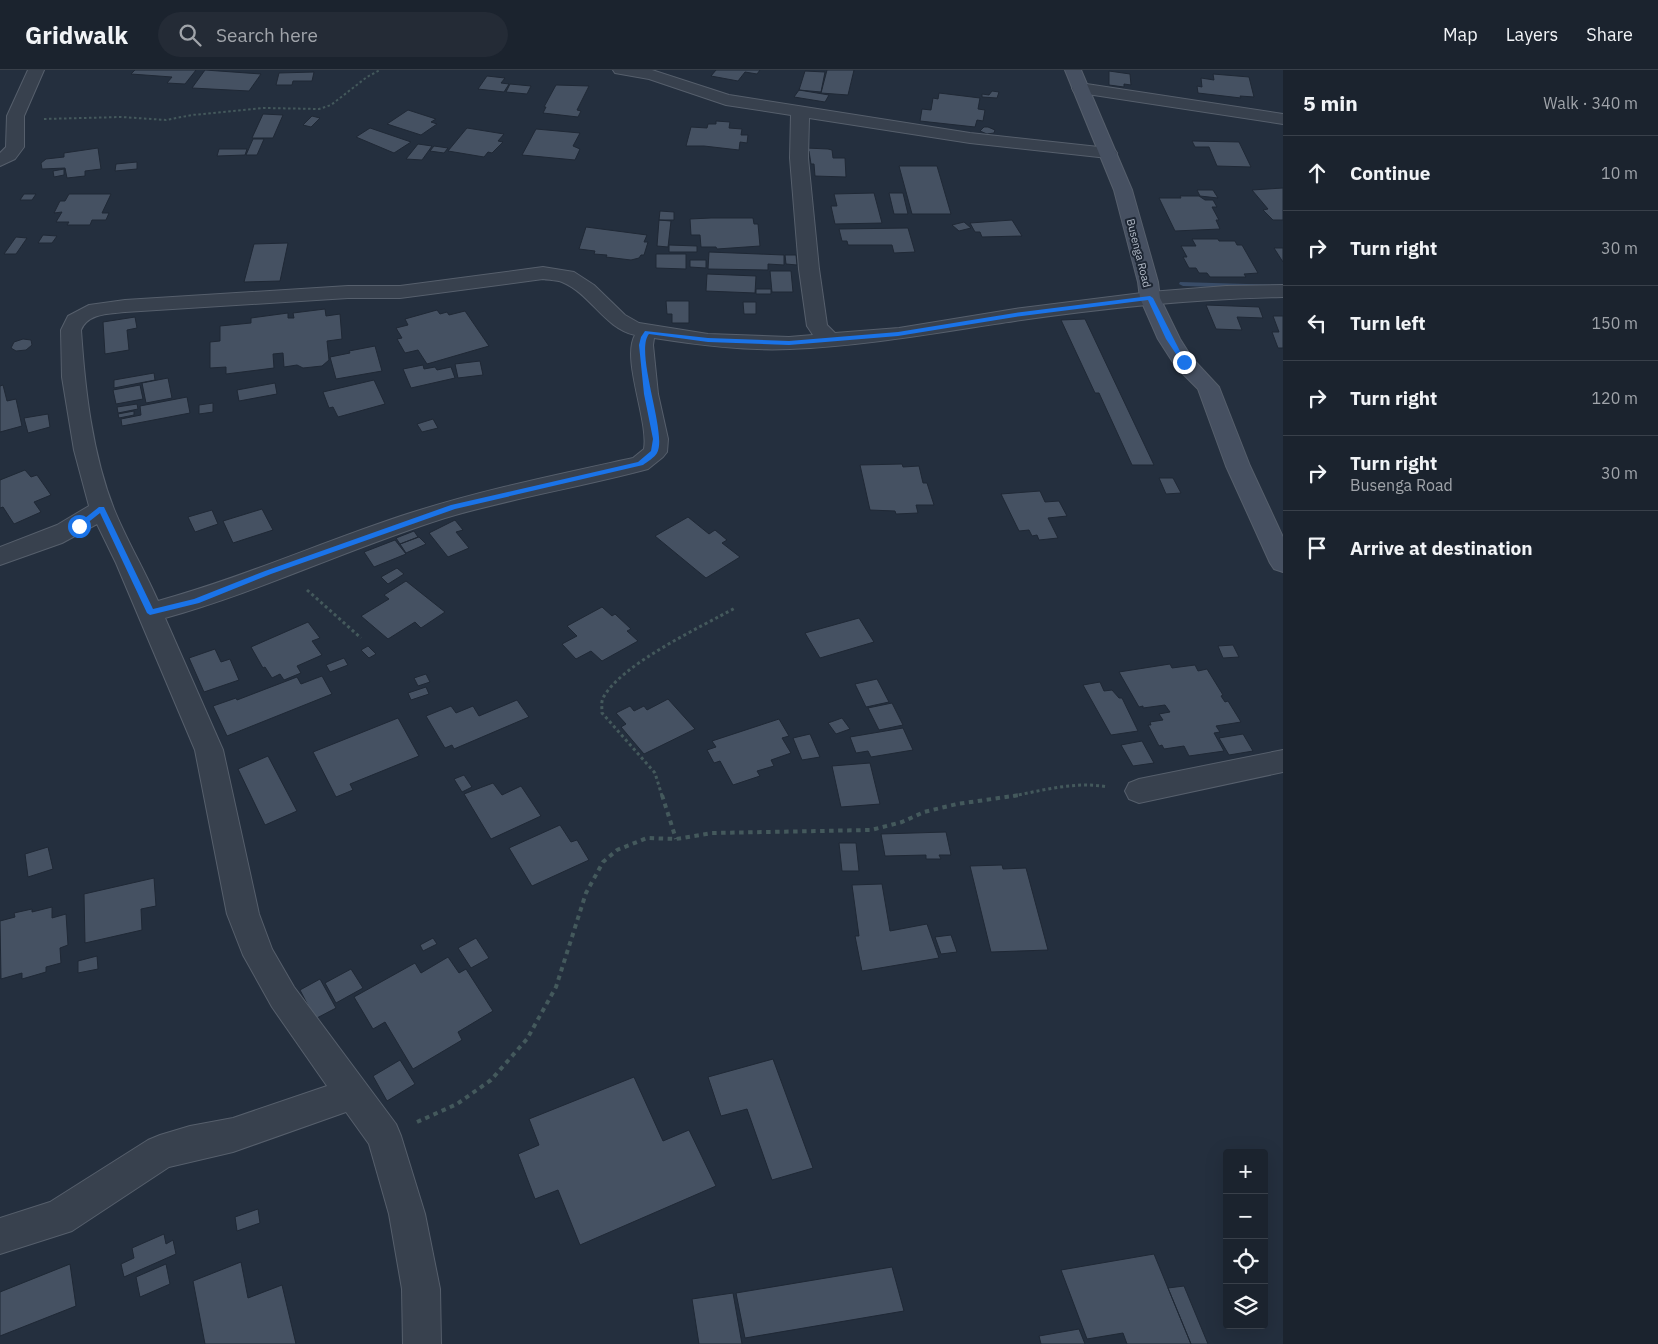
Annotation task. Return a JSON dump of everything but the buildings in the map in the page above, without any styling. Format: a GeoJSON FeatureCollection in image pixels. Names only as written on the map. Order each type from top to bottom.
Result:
{"type":"FeatureCollection","features":[{"type":"Feature","properties":{"kind":"street"},"geometry":{"type":"LineString","coordinates":[[0,161],[9,155],[15,147],[12,134],[19,101],[36,70]]}},
{"type":"Feature","properties":{"kind":"street"},"geometry":{"type":"LineString","coordinates":[[621,70],[652,75],[726,100],[970,138],[1108,153]]}},
{"type":"Feature","properties":{"kind":"street"},"geometry":{"type":"LineString","coordinates":[[1076,79],[1283,119]]}},
{"type":"Feature","properties":{"kind":"street","name":"Busenga Road"},"geometry":{"type":"LineString","coordinates":[[1076,79],[1123,190],[1148,282],[1150,298],[1169,339],[1184,362],[1208,387],[1238,466],[1283,563]]}},
{"type":"Feature","properties":{"kind":"street"},"geometry":{"type":"LineString","coordinates":[[800,111],[799,158],[809,269],[817,326],[830,340]]}},
{"type":"Feature","properties":{"kind":"street"},"geometry":{"type":"LineString","coordinates":[[422,1344],[421,1289],[407,1214],[384,1136],[283,997],[259,955],[243,914],[209,750],[150,613],[102,509],[86,450],[73,377],[71,330],[75,320],[89,311],[125,306],[348,292],[400,292],[543,274],[567,276],[587,289],[618,319],[634,328],[648,332],[708,340],[789,343],[898,334],[1015,315],[1150,298],[1226,292],[1283,292]]}},
{"type":"Feature","properties":{"kind":"street"},"geometry":{"type":"LineString","coordinates":[[150,613],[196,601],[453,507],[640,464],[655,452],[657,439],[647,394],[642,345],[644,337],[648,332]]}},
{"type":"Feature","properties":{"kind":"street"},"geometry":{"type":"LineString","coordinates":[[0,556],[38,544],[79,526],[102,509]]}},
{"type":"Feature","properties":{"kind":"street"},"geometry":{"type":"LineString","coordinates":[[1139,790],[1283,761]]}},
{"type":"Feature","properties":{"kind":"street"},"geometry":{"type":"LineString","coordinates":[[0,1236],[59,1218],[160,1152],[190,1143],[233,1135],[353,1093]]}},
{"type":"Feature","properties":{"kind":"path"},"geometry":{"type":"LineString","coordinates":[[14,121],[121,117],[166,120],[192,115],[264,108],[308,110],[331,105],[367,77],[380,70]]}},
{"type":"Feature","properties":{"kind":"path"},"geometry":{"type":"LineString","coordinates":[[288,566],[307,590],[360,638]]}},
{"type":"Feature","properties":{"kind":"path"},"geometry":{"type":"LineString","coordinates":[[676,839],[655,773],[602,713],[602,699],[612,687],[644,660],[735,608]]}},
{"type":"Feature","properties":{"kind":"path"},"geometry":{"type":"LineString","coordinates":[[384,1136],[457,1104],[492,1080],[527,1039],[556,986],[586,893],[603,862],[618,850],[647,838],[676,839],[712,833],[871,830],[902,822],[924,812],[957,804],[988,801],[1054,788],[1097,785],[1139,790]]}},
{"type":"Feature","properties":{"kind":"waterway"},"geometry":{"type":"LineString","coordinates":[[1183,284],[1283,287]]}},
{"type":"Feature","properties":{"kind":"route"},"geometry":{"type":"LineString","coordinates":[[79,526],[102,509],[129,563],[150,613],[196,601],[268,572],[453,507],[640,464],[655,452],[657,439],[647,394],[642,345],[644,337],[648,332],[708,340],[789,343],[898,334],[1015,315],[1096,304],[1132,302],[1150,298],[1169,339],[1184,362]]}}]}
